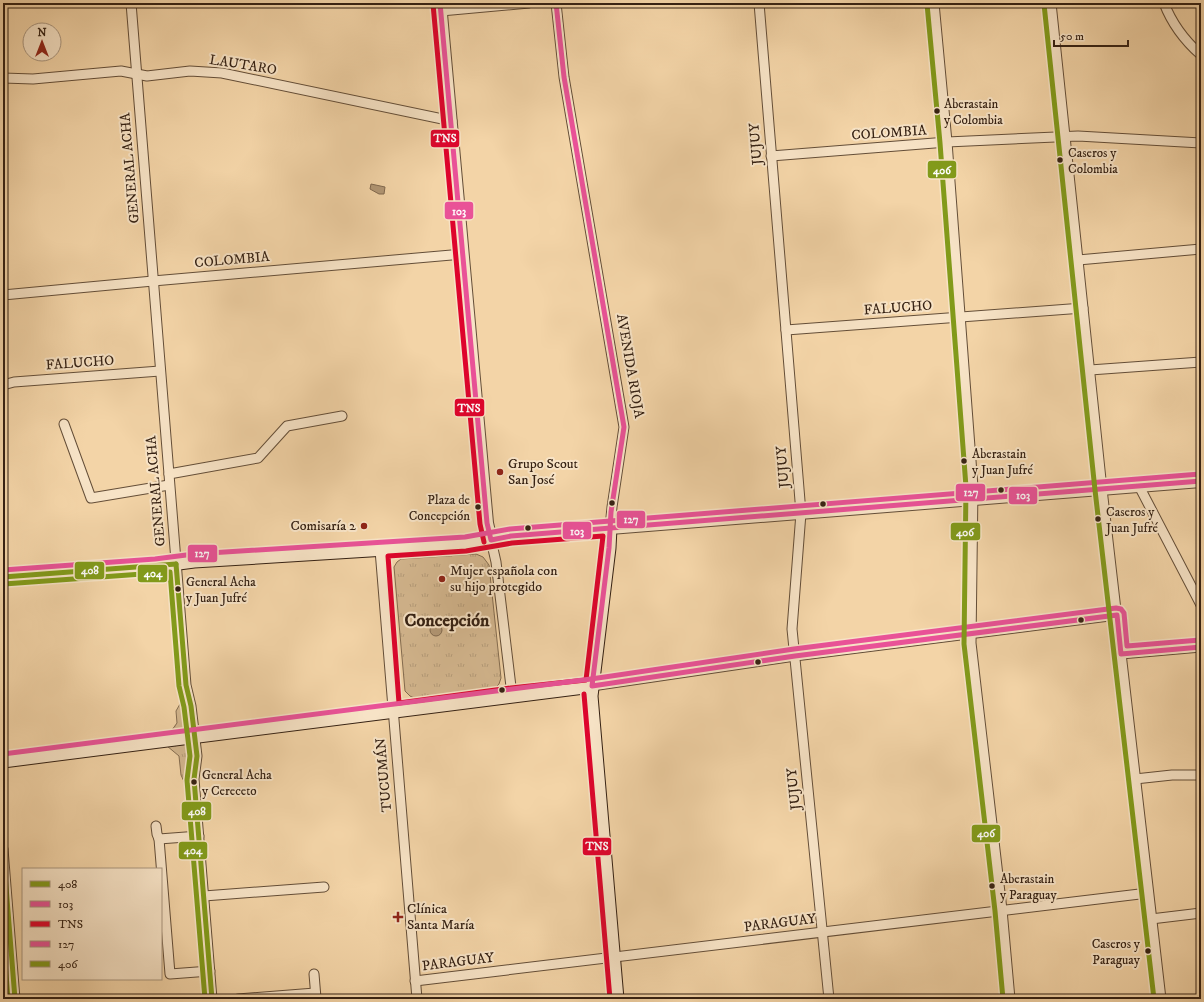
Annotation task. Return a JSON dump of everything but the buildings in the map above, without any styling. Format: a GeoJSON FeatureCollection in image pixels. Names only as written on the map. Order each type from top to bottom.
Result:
{"type":"FeatureCollection","features":[{"type":"Feature","properties":{"kind":"main road"},"geometry":{"type":"LineString","coordinates":[[3,577],[176,564],[194,561],[466,544],[511,536],[610,528]]}},
{"type":"Feature","properties":{"kind":"main road","name":"AVENIDA RIOJA"},"geometry":{"type":"LineString","coordinates":[[610,528],[609,548],[591,696],[617,999]]}},
{"type":"Feature","properties":{"kind":"main road"},"geometry":{"type":"LineString","coordinates":[[3,760],[592,686]]}},
{"type":"Feature","properties":{"kind":"street","name":"GENERAL ACHA"},"geometry":{"type":"LineString","coordinates":[[131,3],[186,685],[191,706],[197,756],[194,779],[212,999]]}},
{"type":"Feature","properties":{"kind":"street"},"geometry":{"type":"LineString","coordinates":[[512,695],[496,562],[488,523],[441,7],[528,3]]}},
{"type":"Feature","properties":{"kind":"street","name":"AVENIDA RIOJA"},"geometry":{"type":"LineString","coordinates":[[556,3],[564,77],[624,427],[610,528]]}},
{"type":"Feature","properties":{"kind":"street","name":"JUJUY"},"geometry":{"type":"LineString","coordinates":[[759,3],[801,513],[792,629],[829,999]]}},
{"type":"Feature","properties":{"kind":"street"},"geometry":{"type":"LineString","coordinates":[[934,3],[948,142],[973,487],[971,643],[1002,910],[1010,999]]}},
{"type":"Feature","properties":{"kind":"street"},"geometry":{"type":"LineString","coordinates":[[1051,3],[1102,489],[1161,999]]}},
{"type":"Feature","properties":{"kind":"street"},"geometry":{"type":"LineString","coordinates":[[1164,3],[1178,29],[1189,44],[1201,55]]}},
{"type":"Feature","properties":{"kind":"street","name":"LAUTARO"},"geometry":{"type":"LineString","coordinates":[[3,78],[33,79],[121,71],[148,76],[190,72],[222,73],[452,121]]}},
{"type":"Feature","properties":{"kind":"street","name":"COLOMBIA"},"geometry":{"type":"LineString","coordinates":[[771,156],[948,142],[1065,136],[1201,143]]}},
{"type":"Feature","properties":{"kind":"street"},"geometry":{"type":"LineString","coordinates":[[1078,260],[1201,249]]}},
{"type":"Feature","properties":{"kind":"street","name":"COLOMBIA"},"geometry":{"type":"LineString","coordinates":[[3,295],[463,254]]}},
{"type":"Feature","properties":{"kind":"street","name":"FALUCHO"},"geometry":{"type":"LineString","coordinates":[[786,330],[1083,308]]}},
{"type":"Feature","properties":{"kind":"street"},"geometry":{"type":"LineString","coordinates":[[1090,370],[1201,362]]}},
{"type":"Feature","properties":{"kind":"street","name":"FALUCHO"},"geometry":{"type":"LineString","coordinates":[[3,386],[14,382],[160,371]]}},
{"type":"Feature","properties":{"kind":"street"},"geometry":{"type":"LineString","coordinates":[[169,474],[258,458],[287,426],[342,416]]}},
{"type":"Feature","properties":{"kind":"street"},"geometry":{"type":"LineString","coordinates":[[64,424],[91,498],[169,485]]}},
{"type":"Feature","properties":{"kind":"street"},"geometry":{"type":"LineString","coordinates":[[610,528],[1201,482]]}},
{"type":"Feature","properties":{"kind":"street"},"geometry":{"type":"LineString","coordinates":[[1139,486],[1201,605]]}},
{"type":"Feature","properties":{"kind":"street","name":"TUCUMÁN"},"geometry":{"type":"LineString","coordinates":[[380,550],[417,999]]}},
{"type":"Feature","properties":{"kind":"street"},"geometry":{"type":"LineString","coordinates":[[592,686],[795,656],[1117,615]]}},
{"type":"Feature","properties":{"kind":"street"},"geometry":{"type":"LineString","coordinates":[[1121,654],[1201,647]]}},
{"type":"Feature","properties":{"kind":"street"},"geometry":{"type":"LineString","coordinates":[[1135,779],[1172,775],[1201,776]]}},
{"type":"Feature","properties":{"kind":"street"},"geometry":{"type":"LineString","coordinates":[[156,826],[159,839],[161,868]]}},
{"type":"Feature","properties":{"kind":"street"},"geometry":{"type":"LineString","coordinates":[[159,839],[198,836]]}},
{"type":"Feature","properties":{"kind":"street"},"geometry":{"type":"LineString","coordinates":[[3,850],[15,999]]}},
{"type":"Feature","properties":{"kind":"street"},"geometry":{"type":"LineString","coordinates":[[162,876],[170,974],[210,971]]}},
{"type":"Feature","properties":{"kind":"street"},"geometry":{"type":"LineString","coordinates":[[204,896],[324,887]]}},
{"type":"Feature","properties":{"kind":"street","name":"PARAGUAY"},"geometry":{"type":"LineString","coordinates":[[415,981],[1148,893]]}},
{"type":"Feature","properties":{"kind":"street"},"geometry":{"type":"LineString","coordinates":[[1151,919],[1201,913]]}},
{"type":"Feature","properties":{"kind":"street"},"geometry":{"type":"LineString","coordinates":[[238,999],[316,996],[314,974]]}},
{"type":"Feature","properties":{"kind":"green space"},"geometry":{"type":"Polygon","coordinates":[[[476,554],[483,557],[489,565],[501,678],[499,684],[493,690],[414,698],[405,691],[394,567],[401,559],[476,554]]]}},
{"type":"Feature","properties":{"kind":"green space"},"geometry":{"type":"Polygon","coordinates":[[[179,696],[182,702],[186,705],[190,727],[185,732],[169,734],[177,723],[176,711],[180,704],[179,696]]]}},
{"type":"Feature","properties":{"kind":"green space"},"geometry":{"type":"Polygon","coordinates":[[[191,744],[193,758],[186,772],[186,786],[181,775],[179,756],[167,746],[191,744]]]}},
{"type":"Feature","properties":{"kind":"shaded area"},"geometry":{"type":"Polygon","coordinates":[[[371,184],[385,187],[384,194],[379,194],[370,189],[371,184]]]}},
{"type":"Feature","properties":{"kind":"shaded area"},"geometry":{"type":"Polygon","coordinates":[[[434,624],[438,624],[442,630],[438,636],[434,636],[430,632],[430,628],[434,624]]]}},
{"type":"Feature","properties":{"kind":"transit line","name":"103"},"geometry":{"type":"LineString","coordinates":[[440,3],[487,523],[491,540],[511,536],[1201,481]]}},
{"type":"Feature","properties":{"kind":"transit line","name":"103"},"geometry":{"type":"LineString","coordinates":[[556,3],[564,77],[624,427],[611,512],[609,548],[592,686],[795,656],[1117,615],[1121,654],[1201,647]]}},
{"type":"Feature","properties":{"kind":"transit line","name":"TNS"},"geometry":{"type":"LineString","coordinates":[[433,4],[480,524],[484,542]]}},
{"type":"Feature","properties":{"kind":"transit line","name":"406"},"geometry":{"type":"LineString","coordinates":[[927,4],[940,143],[966,487],[964,644],[995,911],[1003,999]]}},
{"type":"Feature","properties":{"kind":"transit line","name":"406"},"geometry":{"type":"LineString","coordinates":[[1044,4],[1095,490],[1154,999]]}},
{"type":"Feature","properties":{"kind":"transit line","name":"127"},"geometry":{"type":"LineString","coordinates":[[3,570],[155,559],[194,554],[465,537],[510,529],[1200,474]]}},
{"type":"Feature","properties":{"kind":"transit line","name":"TNS"},"geometry":{"type":"LineString","coordinates":[[603,536],[586,680],[511,688],[399,703],[388,556],[466,551],[512,543],[603,536]]}},
{"type":"Feature","properties":{"kind":"transit line","name":"408"},"geometry":{"type":"LineString","coordinates":[[176,564],[186,685],[191,706],[197,756],[194,779],[212,999]]}},
{"type":"Feature","properties":{"kind":"transit line","name":"408"},"geometry":{"type":"LineString","coordinates":[[3,577],[176,564]]}},
{"type":"Feature","properties":{"kind":"transit line","name":"404"},"geometry":{"type":"LineString","coordinates":[[4,584],[170,572],[179,686],[184,707],[190,756],[187,780],[205,999]]}},
{"type":"Feature","properties":{"kind":"transit line","name":"127"},"geometry":{"type":"LineString","coordinates":[[3,754],[591,679],[794,649],[1116,608],[1121,609],[1124,613],[1127,646],[1200,640]]}},
{"type":"Feature","properties":{"kind":"transit line","name":"TNS"},"geometry":{"type":"LineString","coordinates":[[584,694],[610,999]]}},
{"type":"Feature","properties":{"kind":"transit line","name":"408"},"geometry":{"type":"LineString","coordinates":[[3,849],[15,999]]}},
{"type":"Feature","properties":{"kind":"transit line","name":"404"},"geometry":{"type":"LineString","coordinates":[[3,937],[8,999]]}},
{"type":"Feature","properties":{"kind":"place","name":"Aberastain y Colombia"},"geometry":{"type":"Point","coordinates":[937,111]}},
{"type":"Feature","properties":{"kind":"place","name":"Caseros y Colombia"},"geometry":{"type":"Point","coordinates":[1060,160]}},
{"type":"Feature","properties":{"kind":"place","name":"Aberastain y Juan Jufré"},"geometry":{"type":"Point","coordinates":[964,461]}},
{"type":"Feature","properties":{"kind":"place","name":"Grupo Scout San José"},"geometry":{"type":"Point","coordinates":[500,472]}},
{"type":"Feature","properties":{"kind":"place","name":"Plaza de Concepción"},"geometry":{"type":"Point","coordinates":[478,507]}},
{"type":"Feature","properties":{"kind":"place","name":"Caseros y Juan Jufré"},"geometry":{"type":"Point","coordinates":[1098,519]}},
{"type":"Feature","properties":{"kind":"place","name":"Comisaría 2"},"geometry":{"type":"Point","coordinates":[364,526]}},
{"type":"Feature","properties":{"kind":"place","name":"Mujer española con su hijo protegido"},"geometry":{"type":"Point","coordinates":[442,579]}},
{"type":"Feature","properties":{"kind":"place","name":"General Acha y Juan Jufré"},"geometry":{"type":"Point","coordinates":[178,589]}},
{"type":"Feature","properties":{"kind":"place","name":"General Acha y Cereceto"},"geometry":{"type":"Point","coordinates":[194,782]}},
{"type":"Feature","properties":{"kind":"place","name":"Aberastain y Paraguay"},"geometry":{"type":"Point","coordinates":[992,886]}},
{"type":"Feature","properties":{"kind":"place","name":"Clínica Santa María"},"geometry":{"type":"Point","coordinates":[398,917]}},
{"type":"Feature","properties":{"kind":"place","name":"Caseros y Paraguay"},"geometry":{"type":"Point","coordinates":[1148,951]}},
{"type":"Feature","properties":{"kind":"district","name":"Concepción"},"geometry":{"type":"Point","coordinates":[447,621]}}]}
